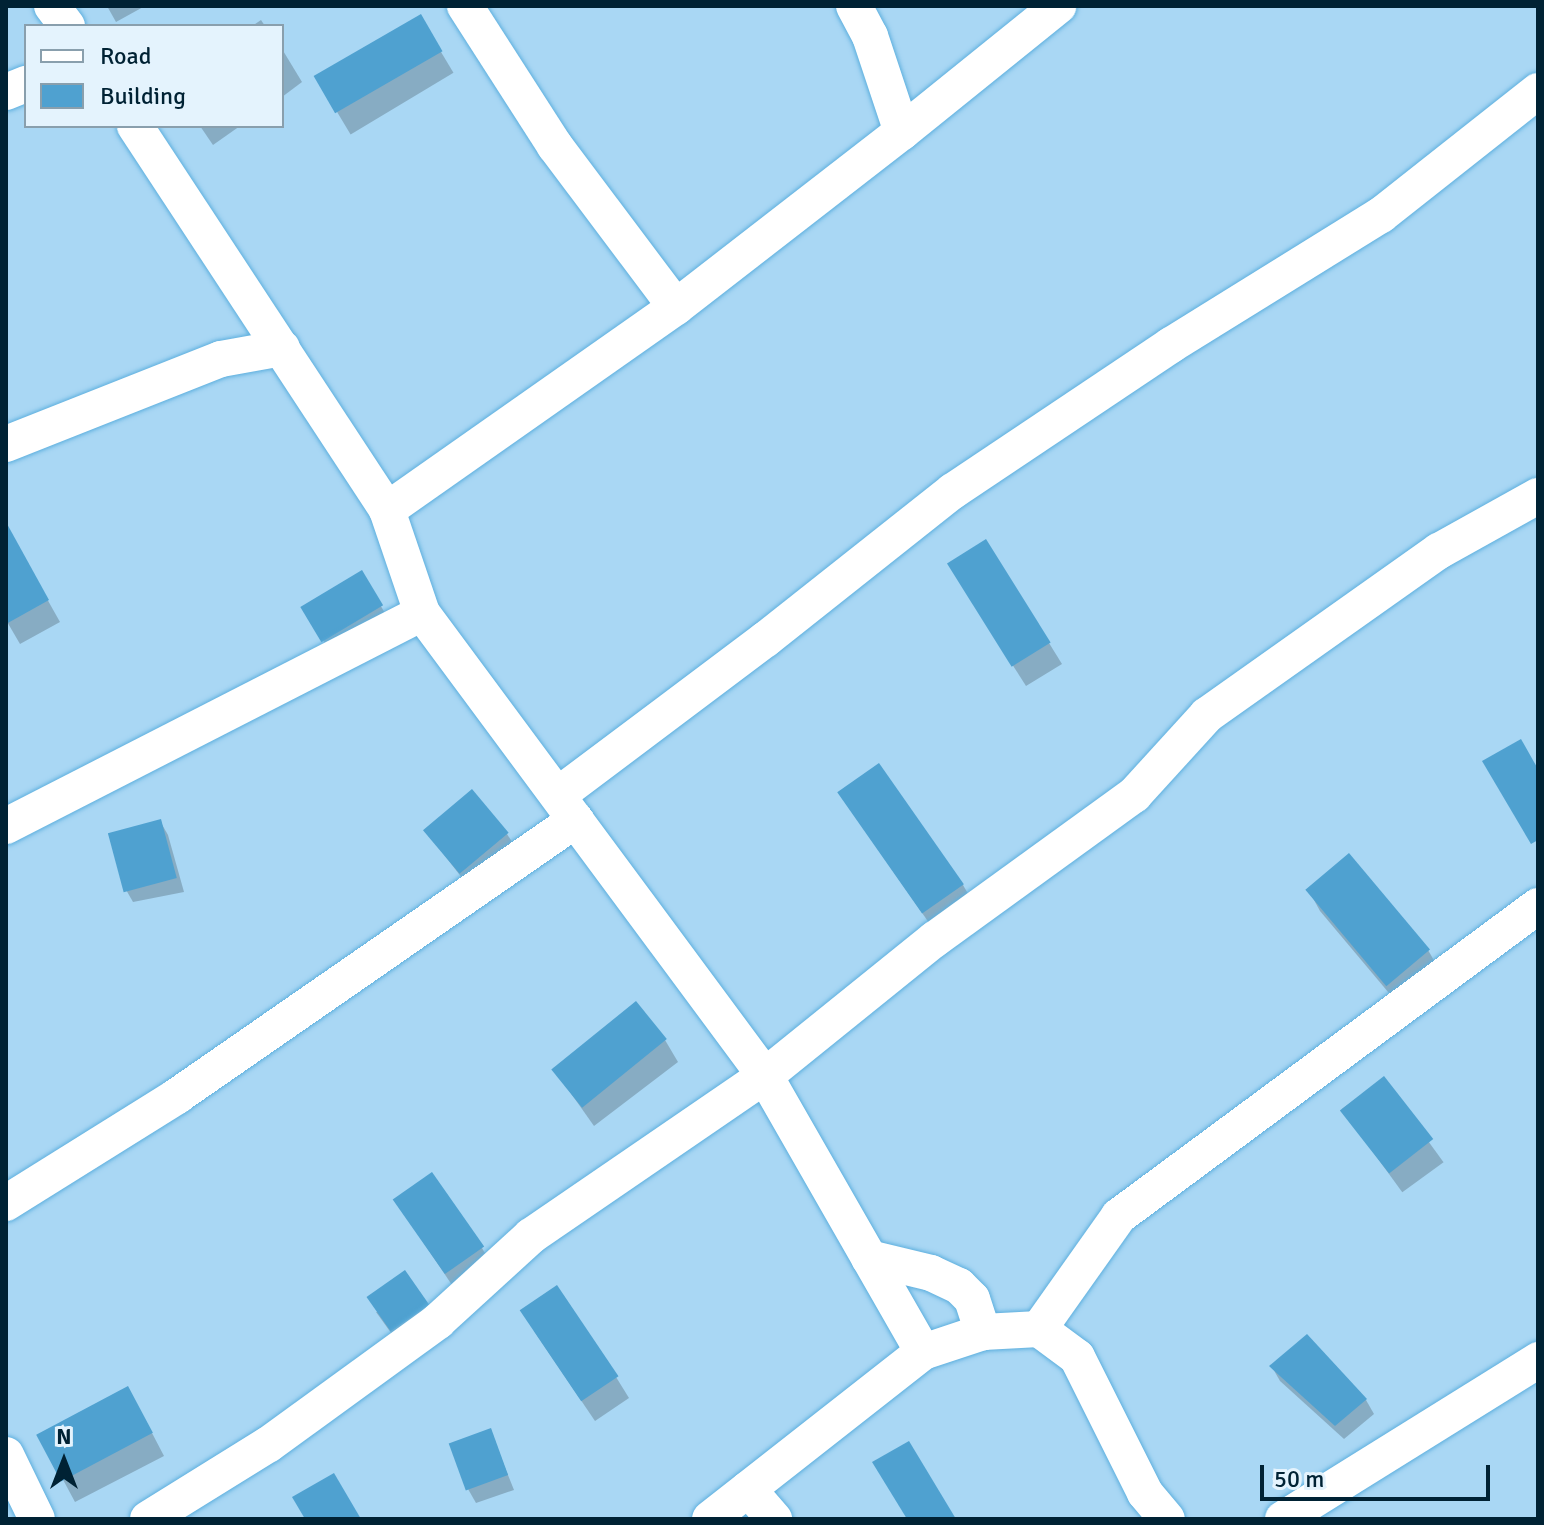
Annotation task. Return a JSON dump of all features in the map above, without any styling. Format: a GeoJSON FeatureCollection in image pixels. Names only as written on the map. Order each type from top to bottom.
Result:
{"type":"FeatureCollection","features":[{"type":"Feature","properties":{"kind":"street"},"geometry":{"type":"LineString","coordinates":[[52,6],[66,24]]}},
{"type":"Feature","properties":{"kind":"street"},"geometry":{"type":"LineString","coordinates":[[465,6],[555,146],[676,307]]}},
{"type":"Feature","properties":{"kind":"street"},"geometry":{"type":"LineString","coordinates":[[854,6],[870,36],[902,132]]}},
{"type":"Feature","properties":{"kind":"street"},"geometry":{"type":"LineString","coordinates":[[387,510],[676,307],[902,132],[1058,6]]}},
{"type":"Feature","properties":{"kind":"street"},"geometry":{"type":"LineString","coordinates":[[6,1203],[177,1096],[567,807],[766,639],[953,491],[1171,345],[1381,215],[1538,91]]}},
{"type":"Feature","properties":{"kind":"street"},"geometry":{"type":"LineString","coordinates":[[136,128],[387,510],[422,613],[765,1076],[923,1352]]}},
{"type":"Feature","properties":{"kind":"street"},"geometry":{"type":"LineString","coordinates":[[6,444],[221,359],[282,348]]}},
{"type":"Feature","properties":{"kind":"street"},"geometry":{"type":"LineString","coordinates":[[148,1519],[269,1444],[438,1321],[531,1236],[765,1076],[935,939],[1134,795],[1207,715],[1439,551],[1538,496]]}},
{"type":"Feature","properties":{"kind":"street"},"geometry":{"type":"LineString","coordinates":[[6,826],[422,613]]}},
{"type":"Feature","properties":{"kind":"street"},"geometry":{"type":"LineString","coordinates":[[1039,1329],[1119,1216],[1538,906]]}},
{"type":"Feature","properties":{"kind":"street"},"geometry":{"type":"LineString","coordinates":[[869,1258],[931,1273],[959,1286],[972,1299],[983,1332]]}},
{"type":"Feature","properties":{"kind":"street"},"geometry":{"type":"LineString","coordinates":[[710,1519],[923,1352],[983,1332],[1039,1329],[1077,1357],[1145,1493],[1167,1519]]}},
{"type":"Feature","properties":{"kind":"street"},"geometry":{"type":"LineString","coordinates":[[1283,1519],[1538,1360]]}},
{"type":"Feature","properties":{"kind":"street"},"geometry":{"type":"LineString","coordinates":[[6,1455],[37,1519]]}},
{"type":"Feature","properties":{"kind":"street"},"geometry":{"type":"LineString","coordinates":[[748,1489],[774,1519]]}},
{"type":"Feature","properties":{"kind":"building"},"geometry":{"type":"Polygon","coordinates":[[[421,14],[442,51],[335,113],[314,76],[421,14]]]}},
{"type":"Feature","properties":{"kind":"building"},"geometry":{"type":"Polygon","coordinates":[[[6,522],[49,600],[6,624],[6,522]]]}},
{"type":"Feature","properties":{"kind":"building"},"geometry":{"type":"Polygon","coordinates":[[[986,539],[1051,642],[1012,667],[947,563],[986,539]]]}},
{"type":"Feature","properties":{"kind":"building"},"geometry":{"type":"Polygon","coordinates":[[[362,570],[383,605],[321,642],[300,607],[362,570]]]}},
{"type":"Feature","properties":{"kind":"building"},"geometry":{"type":"Polygon","coordinates":[[[1521,739],[1538,769],[1538,840],[1531,844],[1482,761],[1521,739]]]}},
{"type":"Feature","properties":{"kind":"building"},"geometry":{"type":"Polygon","coordinates":[[[879,763],[964,884],[922,913],[837,792],[879,763]]]}},
{"type":"Feature","properties":{"kind":"building"},"geometry":{"type":"Polygon","coordinates":[[[472,789],[509,833],[460,874],[423,830],[472,789]]]}},
{"type":"Feature","properties":{"kind":"building"},"geometry":{"type":"Polygon","coordinates":[[[161,819],[177,878],[124,892],[108,833],[161,819]]]}},
{"type":"Feature","properties":{"kind":"building"},"geometry":{"type":"Polygon","coordinates":[[[1349,853],[1430,950],[1386,986],[1305,890],[1349,853]]]}},
{"type":"Feature","properties":{"kind":"building"},"geometry":{"type":"Polygon","coordinates":[[[636,1001],[667,1039],[582,1108],[551,1070],[636,1001]]]}},
{"type":"Feature","properties":{"kind":"building"},"geometry":{"type":"Polygon","coordinates":[[[1384,1076],[1433,1139],[1389,1174],[1340,1110],[1384,1076]]]}},
{"type":"Feature","properties":{"kind":"building"},"geometry":{"type":"Polygon","coordinates":[[[432,1172],[484,1247],[445,1274],[393,1200],[432,1172]]]}},
{"type":"Feature","properties":{"kind":"building"},"geometry":{"type":"Polygon","coordinates":[[[405,1270],[429,1304],[391,1331],[366,1297],[405,1270]]]}},
{"type":"Feature","properties":{"kind":"building"},"geometry":{"type":"Polygon","coordinates":[[[557,1285],[619,1376],[581,1401],[520,1310],[557,1285]]]}},
{"type":"Feature","properties":{"kind":"building"},"geometry":{"type":"Polygon","coordinates":[[[1307,1334],[1367,1399],[1335,1426],[1269,1366],[1307,1334]]]}},
{"type":"Feature","properties":{"kind":"building"},"geometry":{"type":"Polygon","coordinates":[[[128,1386],[153,1433],[61,1482],[36,1435],[128,1386]]]}},
{"type":"Feature","properties":{"kind":"building"},"geometry":{"type":"Polygon","coordinates":[[[491,1428],[508,1475],[466,1490],[449,1443],[491,1428]]]}},
{"type":"Feature","properties":{"kind":"building"},"geometry":{"type":"Polygon","coordinates":[[[909,1441],[956,1519],[907,1519],[872,1462],[909,1441]]]}},
{"type":"Feature","properties":{"kind":"building"},"geometry":{"type":"Polygon","coordinates":[[[334,1473],[361,1519],[305,1519],[292,1497],[334,1473]]]}}]}
